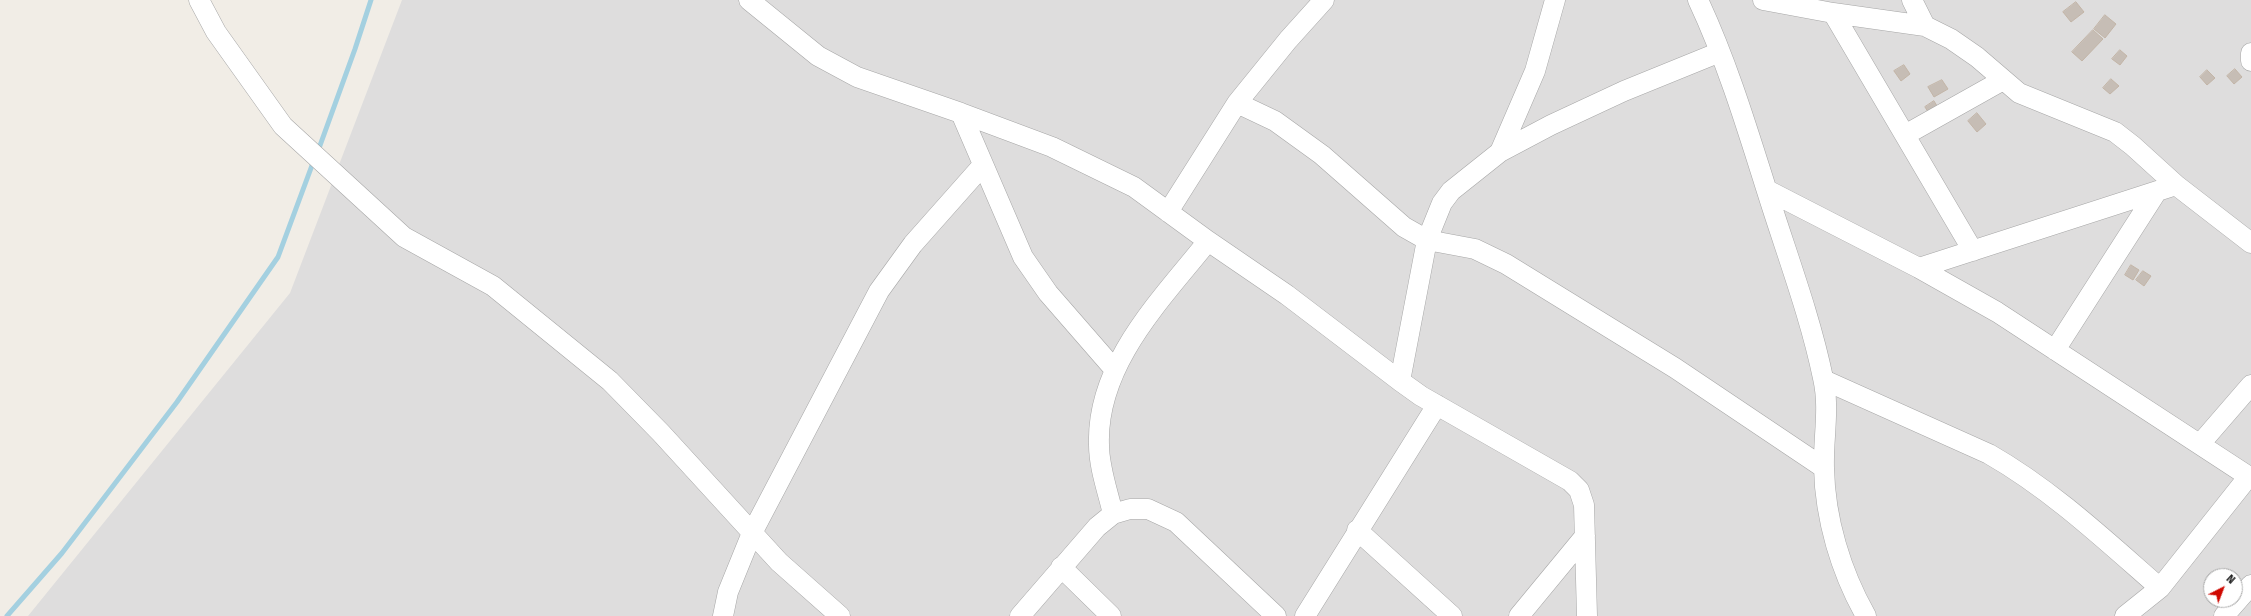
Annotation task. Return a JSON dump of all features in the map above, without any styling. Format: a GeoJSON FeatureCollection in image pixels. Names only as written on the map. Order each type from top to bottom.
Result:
{"type":"FeatureCollection","features":[{"type":"Feature","properties":{"kind":"street"},"geometry":{"type":"LineString","coordinates":[[200,0],[216,32],[283,126],[404,237],[493,286],[610,381],[661,433],[779,562],[840,616]]}},
{"type":"Feature","properties":{"kind":"street"},"geometry":{"type":"LineString","coordinates":[[749,0],[818,56],[851,74],[1052,147],[1134,187],[1208,241],[1287,294],[1400,381],[1437,405],[1570,481],[1579,490],[1584,505],[1587,616]]}},
{"type":"Feature","properties":{"kind":"street"},"geometry":{"type":"LineString","coordinates":[[1168,212],[1237,103],[1288,40],[1324,0]]}},
{"type":"Feature","properties":{"kind":"street"},"geometry":{"type":"LineString","coordinates":[[1500,152],[1535,71],[1555,0]]}},
{"type":"Feature","properties":{"kind":"street"},"geometry":{"type":"LineString","coordinates":[[1698,0],[1720,52],[1767,190],[1812,332],[1824,380],[1827,409],[1824,468],[1828,513],[1842,562],[1866,616]]}},
{"type":"Feature","properties":{"kind":"street"},"geometry":{"type":"LineString","coordinates":[[1763,0],[1833,13],[1924,26],[1951,39],[1977,57],[2019,93],[2041,100],[2115,132],[2133,146],[2176,185],[2251,243]]}},
{"type":"Feature","properties":{"kind":"street"},"geometry":{"type":"LineString","coordinates":[[1912,0],[1924,26]]}},
{"type":"Feature","properties":{"kind":"street"},"geometry":{"type":"LineString","coordinates":[[1833,13],[1973,251]]}},
{"type":"Feature","properties":{"kind":"street"},"geometry":{"type":"LineString","coordinates":[[1400,381],[1427,240],[1442,203],[1451,191],[1500,152],[1551,125],[1624,91],[1720,52]]}},
{"type":"Feature","properties":{"kind":"street"},"geometry":{"type":"LineString","coordinates":[[2251,54],[2251,61]]}},
{"type":"Feature","properties":{"kind":"street"},"geometry":{"type":"LineString","coordinates":[[1905,135],[2003,80]]}},
{"type":"Feature","properties":{"kind":"street"},"geometry":{"type":"LineString","coordinates":[[1237,103],[1281,125],[1322,154],[1404,227],[1427,240],[1475,249],[1506,264],[1675,368],[1824,468]]}},
{"type":"Feature","properties":{"kind":"street"},"geometry":{"type":"LineString","coordinates":[[960,113],[1023,257],[1048,293],[1115,370]]}},
{"type":"Feature","properties":{"kind":"street"},"geometry":{"type":"LineString","coordinates":[[723,616],[728,592],[752,533],[879,291],[913,244],[983,165]]}},
{"type":"Feature","properties":{"kind":"street"},"geometry":{"type":"LineString","coordinates":[[1919,268],[2176,185]]}},
{"type":"Feature","properties":{"kind":"street"},"geometry":{"type":"LineString","coordinates":[[1767,190],[1919,268],[1997,312],[2250,477],[2160,588],[2125,616]]}},
{"type":"Feature","properties":{"kind":"street"},"geometry":{"type":"LineString","coordinates":[[2055,350],[2157,191]]}},
{"type":"Feature","properties":{"kind":"street"},"geometry":{"type":"LineString","coordinates":[[1113,514],[1099,446],[1100,417],[1115,370],[1134,338],[1168,289],[1208,241]]}},
{"type":"Feature","properties":{"kind":"street"},"geometry":{"type":"LineString","coordinates":[[1824,380],[1989,454],[2014,468],[2090,527],[2160,588]]}},
{"type":"Feature","properties":{"kind":"street"},"geometry":{"type":"LineString","coordinates":[[2200,444],[2251,384]]}},
{"type":"Feature","properties":{"kind":"street"},"geometry":{"type":"LineString","coordinates":[[1305,616],[1357,530],[1437,405]]}},
{"type":"Feature","properties":{"kind":"street"},"geometry":{"type":"LineString","coordinates":[[1020,616],[1097,527],[1113,514],[1130,509],[1148,509],[1176,522],[1276,616]]}},
{"type":"Feature","properties":{"kind":"street"},"geometry":{"type":"LineString","coordinates":[[1357,530],[1452,616]]}},
{"type":"Feature","properties":{"kind":"street"},"geometry":{"type":"LineString","coordinates":[[1519,616],[1585,536]]}},
{"type":"Feature","properties":{"kind":"street"},"geometry":{"type":"LineString","coordinates":[[1061,567],[1110,616]]}},
{"type":"Feature","properties":{"kind":"street"},"geometry":{"type":"LineString","coordinates":[[2224,616],[2251,585]]}},
{"type":"Feature","properties":{"kind":"shaded area"},"geometry":{"type":"Polygon","coordinates":[[[402,0],[2251,0],[2251,616],[28,616],[290,293],[402,0]]]}},
{"type":"Feature","properties":{"kind":"building"},"geometry":{"type":"Polygon","coordinates":[[[2076,2],[2084,12],[2071,22],[2063,12],[2076,2]]]}},
{"type":"Feature","properties":{"kind":"building"},"geometry":{"type":"Polygon","coordinates":[[[2105,15],[2116,24],[2105,38],[2094,29],[2105,15]]]}},
{"type":"Feature","properties":{"kind":"building"},"geometry":{"type":"Polygon","coordinates":[[[2093,30],[2103,39],[2082,61],[2072,52],[2093,30]]]}},
{"type":"Feature","properties":{"kind":"building"},"geometry":{"type":"Polygon","coordinates":[[[2120,50],[2127,56],[2120,65],[2112,59],[2120,50]]]}},
{"type":"Feature","properties":{"kind":"building"},"geometry":{"type":"Polygon","coordinates":[[[1904,65],[1910,74],[1901,81],[1894,71],[1904,65]]]}},
{"type":"Feature","properties":{"kind":"building"},"geometry":{"type":"Polygon","coordinates":[[[2235,69],[2242,77],[2234,84],[2227,76],[2235,69]]]}},
{"type":"Feature","properties":{"kind":"building"},"geometry":{"type":"Polygon","coordinates":[[[2207,70],[2215,78],[2207,85],[2200,77],[2207,70]]]}},
{"type":"Feature","properties":{"kind":"building"},"geometry":{"type":"Polygon","coordinates":[[[2111,79],[2119,86],[2110,94],[2103,88],[2111,79]]]}},
{"type":"Feature","properties":{"kind":"building"},"geometry":{"type":"Polygon","coordinates":[[[1942,80],[1948,89],[1934,97],[1928,87],[1942,80]]]}},
{"type":"Feature","properties":{"kind":"building"},"geometry":{"type":"Polygon","coordinates":[[[1934,101],[1942,114],[1933,120],[1925,107],[1934,101]]]}},
{"type":"Feature","properties":{"kind":"building"},"geometry":{"type":"Polygon","coordinates":[[[1977,113],[1986,124],[1977,132],[1968,121],[1977,113]]]}},
{"type":"Feature","properties":{"kind":"building"},"geometry":{"type":"Polygon","coordinates":[[[2131,265],[2139,270],[2133,280],[2125,275],[2131,265]]]}},
{"type":"Feature","properties":{"kind":"building"},"geometry":{"type":"Polygon","coordinates":[[[2143,271],[2151,276],[2144,286],[2136,280],[2143,271]]]}},
{"type":"Feature","properties":{"kind":"waterway"},"geometry":{"type":"LineString","coordinates":[[318,151],[371,0]]}},
{"type":"Feature","properties":{"kind":"waterway"},"geometry":{"type":"LineString","coordinates":[[7,616],[62,553],[177,402],[278,257],[314,160]]}}]}
